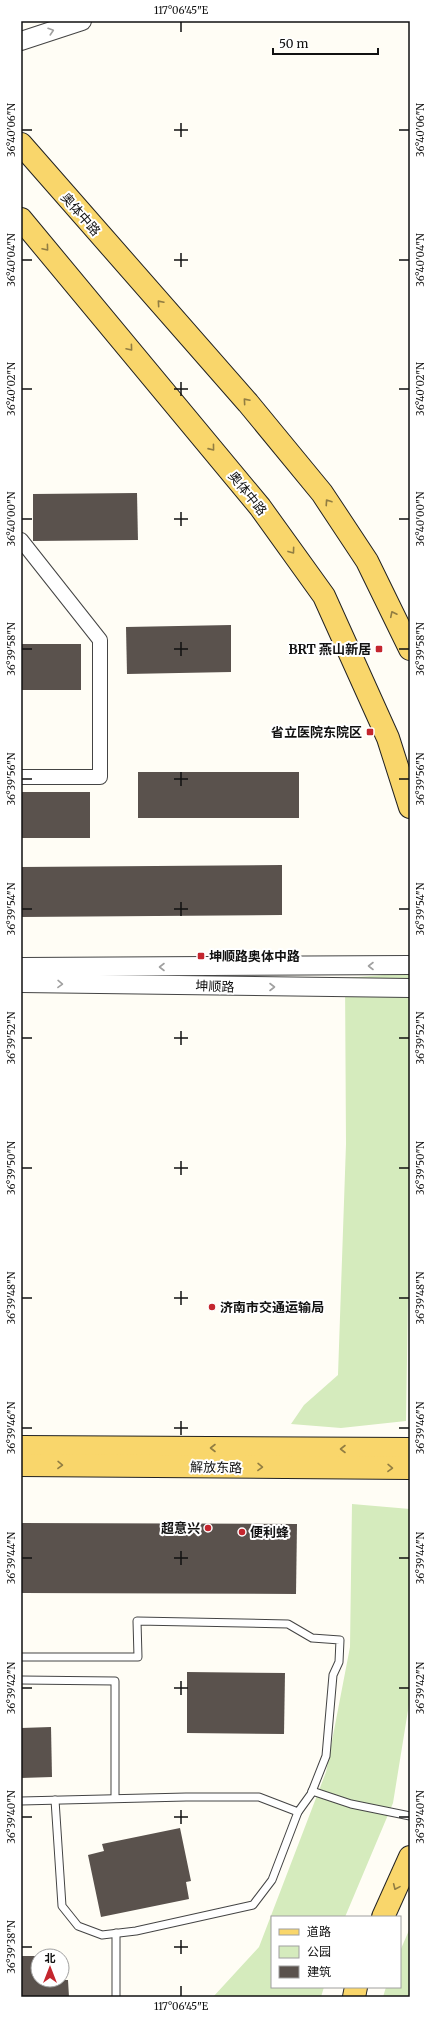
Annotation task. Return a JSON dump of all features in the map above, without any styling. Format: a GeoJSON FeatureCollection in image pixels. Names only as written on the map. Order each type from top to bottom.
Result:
{"type":"FeatureCollection","features":[{"type":"Feature","properties":{"kind":"main road","name":"奥体中路"},"geometry":{"type":"LineString","coordinates":[[21,144],[248,404],[322,493],[367,561],[410,649]]}},
{"type":"Feature","properties":{"kind":"main road","name":"奥体中路"},"geometry":{"type":"LineString","coordinates":[[21,219],[260,508],[324,596],[388,738],[410,807]]}},
{"type":"Feature","properties":{"kind":"main road","name":"解放东路"},"geometry":{"type":"LineString","coordinates":[[21,1446],[410,1450]]}},
{"type":"Feature","properties":{"kind":"main road","name":"解放东路"},"geometry":{"type":"LineString","coordinates":[[21,1465],[410,1468]]}},
{"type":"Feature","properties":{"kind":"main road"},"geometry":{"type":"LineString","coordinates":[[383,1916],[410,1857]]}},
{"type":"Feature","properties":{"kind":"street"},"geometry":{"type":"LineString","coordinates":[[21,41],[82,21]]}},
{"type":"Feature","properties":{"kind":"street"},"geometry":{"type":"LineString","coordinates":[[21,540],[100,640],[100,777],[21,777]]}},
{"type":"Feature","properties":{"kind":"street","name":"坤顺路"},"geometry":{"type":"LineString","coordinates":[[21,967],[410,965]]}},
{"type":"Feature","properties":{"kind":"street","name":"坤顺路"},"geometry":{"type":"LineString","coordinates":[[21,983],[410,988]]}},
{"type":"Feature","properties":{"kind":"lane"},"geometry":{"type":"LineString","coordinates":[[21,1657],[138,1657],[137,1621],[288,1624],[312,1638],[340,1640],[340,1662],[333,1675],[326,1756],[312,1790],[298,1812],[272,1880],[253,1905],[136,1931],[102,1935],[78,1926],[62,1906],[55,1800]]}},
{"type":"Feature","properties":{"kind":"lane"},"geometry":{"type":"LineString","coordinates":[[21,1680],[115,1681],[116,1798]]}},
{"type":"Feature","properties":{"kind":"lane"},"geometry":{"type":"LineString","coordinates":[[312,1790],[351,1804],[410,1816]]}},
{"type":"Feature","properties":{"kind":"lane"},"geometry":{"type":"LineString","coordinates":[[21,1801],[116,1798],[259,1797],[298,1812]]}},
{"type":"Feature","properties":{"kind":"lane"},"geometry":{"type":"LineString","coordinates":[[116,1933],[116,1997]]}},
{"type":"Feature","properties":{"kind":"green space"},"geometry":{"type":"Polygon","coordinates":[[[410,973],[410,1172],[406,1421],[341,1428],[291,1424],[304,1405],[338,1375],[346,1144],[345,978],[410,973]]]}},
{"type":"Feature","properties":{"kind":"green space"},"geometry":{"type":"Polygon","coordinates":[[[352,1504],[410,1509],[410,1698],[393,1803],[345,1916],[271,1916],[271,1988],[324,1988],[321,1997],[213,1997],[259,1947],[326,1772],[350,1647],[352,1504]]]}},
{"type":"Feature","properties":{"kind":"green space"},"geometry":{"type":"Polygon","coordinates":[[[410,1928],[410,1997],[383,1997],[386,1988],[401,1988],[401,1949],[410,1928]]]}},
{"type":"Feature","properties":{"kind":"building"},"geometry":{"type":"Polygon","coordinates":[[[137,493],[138,540],[33,541],[33,494],[137,493]]]}},
{"type":"Feature","properties":{"kind":"building"},"geometry":{"type":"Polygon","coordinates":[[[231,625],[231,672],[127,674],[126,627],[231,625]]]}},
{"type":"Feature","properties":{"kind":"building"},"geometry":{"type":"Polygon","coordinates":[[[21,644],[81,644],[81,690],[21,690],[21,644]]]}},
{"type":"Feature","properties":{"kind":"building"},"geometry":{"type":"Polygon","coordinates":[[[138,772],[299,772],[299,818],[138,818],[138,772]]]}},
{"type":"Feature","properties":{"kind":"building"},"geometry":{"type":"Polygon","coordinates":[[[21,792],[90,792],[90,838],[21,838],[21,792]]]}},
{"type":"Feature","properties":{"kind":"building"},"geometry":{"type":"Polygon","coordinates":[[[282,865],[282,915],[21,917],[21,867],[282,865]]]}},
{"type":"Feature","properties":{"kind":"building"},"geometry":{"type":"Polygon","coordinates":[[[21,1523],[297,1524],[296,1594],[21,1593],[21,1523]]]}},
{"type":"Feature","properties":{"kind":"building"},"geometry":{"type":"Polygon","coordinates":[[[187,1672],[285,1673],[284,1734],[187,1733],[187,1672]]]}},
{"type":"Feature","properties":{"kind":"building"},"geometry":{"type":"Polygon","coordinates":[[[51,1727],[52,1777],[21,1778],[21,1728],[51,1727]]]}},
{"type":"Feature","properties":{"kind":"building"},"geometry":{"type":"Polygon","coordinates":[[[180,1828],[191,1881],[186,1882],[189,1899],[101,1917],[88,1855],[104,1851],[102,1844],[180,1828]]]}},
{"type":"Feature","properties":{"kind":"building"},"geometry":{"type":"Polygon","coordinates":[[[21,1956],[30,1956],[30,1988],[68,1988],[69,1997],[21,1997],[21,1956]]]}},
{"type":"Feature","properties":{"kind":"place","name":"BRT 燕山新居"},"geometry":{"type":"Point","coordinates":[379,649]}},
{"type":"Feature","properties":{"kind":"place","name":"省立医院东院区"},"geometry":{"type":"Point","coordinates":[370,732]}},
{"type":"Feature","properties":{"kind":"place","name":"坤顺路奥体中路"},"geometry":{"type":"Point","coordinates":[201,956]}},
{"type":"Feature","properties":{"kind":"place","name":"济南市交通运输局"},"geometry":{"type":"Point","coordinates":[212,1307]}},
{"type":"Feature","properties":{"kind":"place","name":"超意兴"},"geometry":{"type":"Point","coordinates":[208,1528]}},
{"type":"Feature","properties":{"kind":"place","name":"便利蜂"},"geometry":{"type":"Point","coordinates":[242,1532]}}]}
